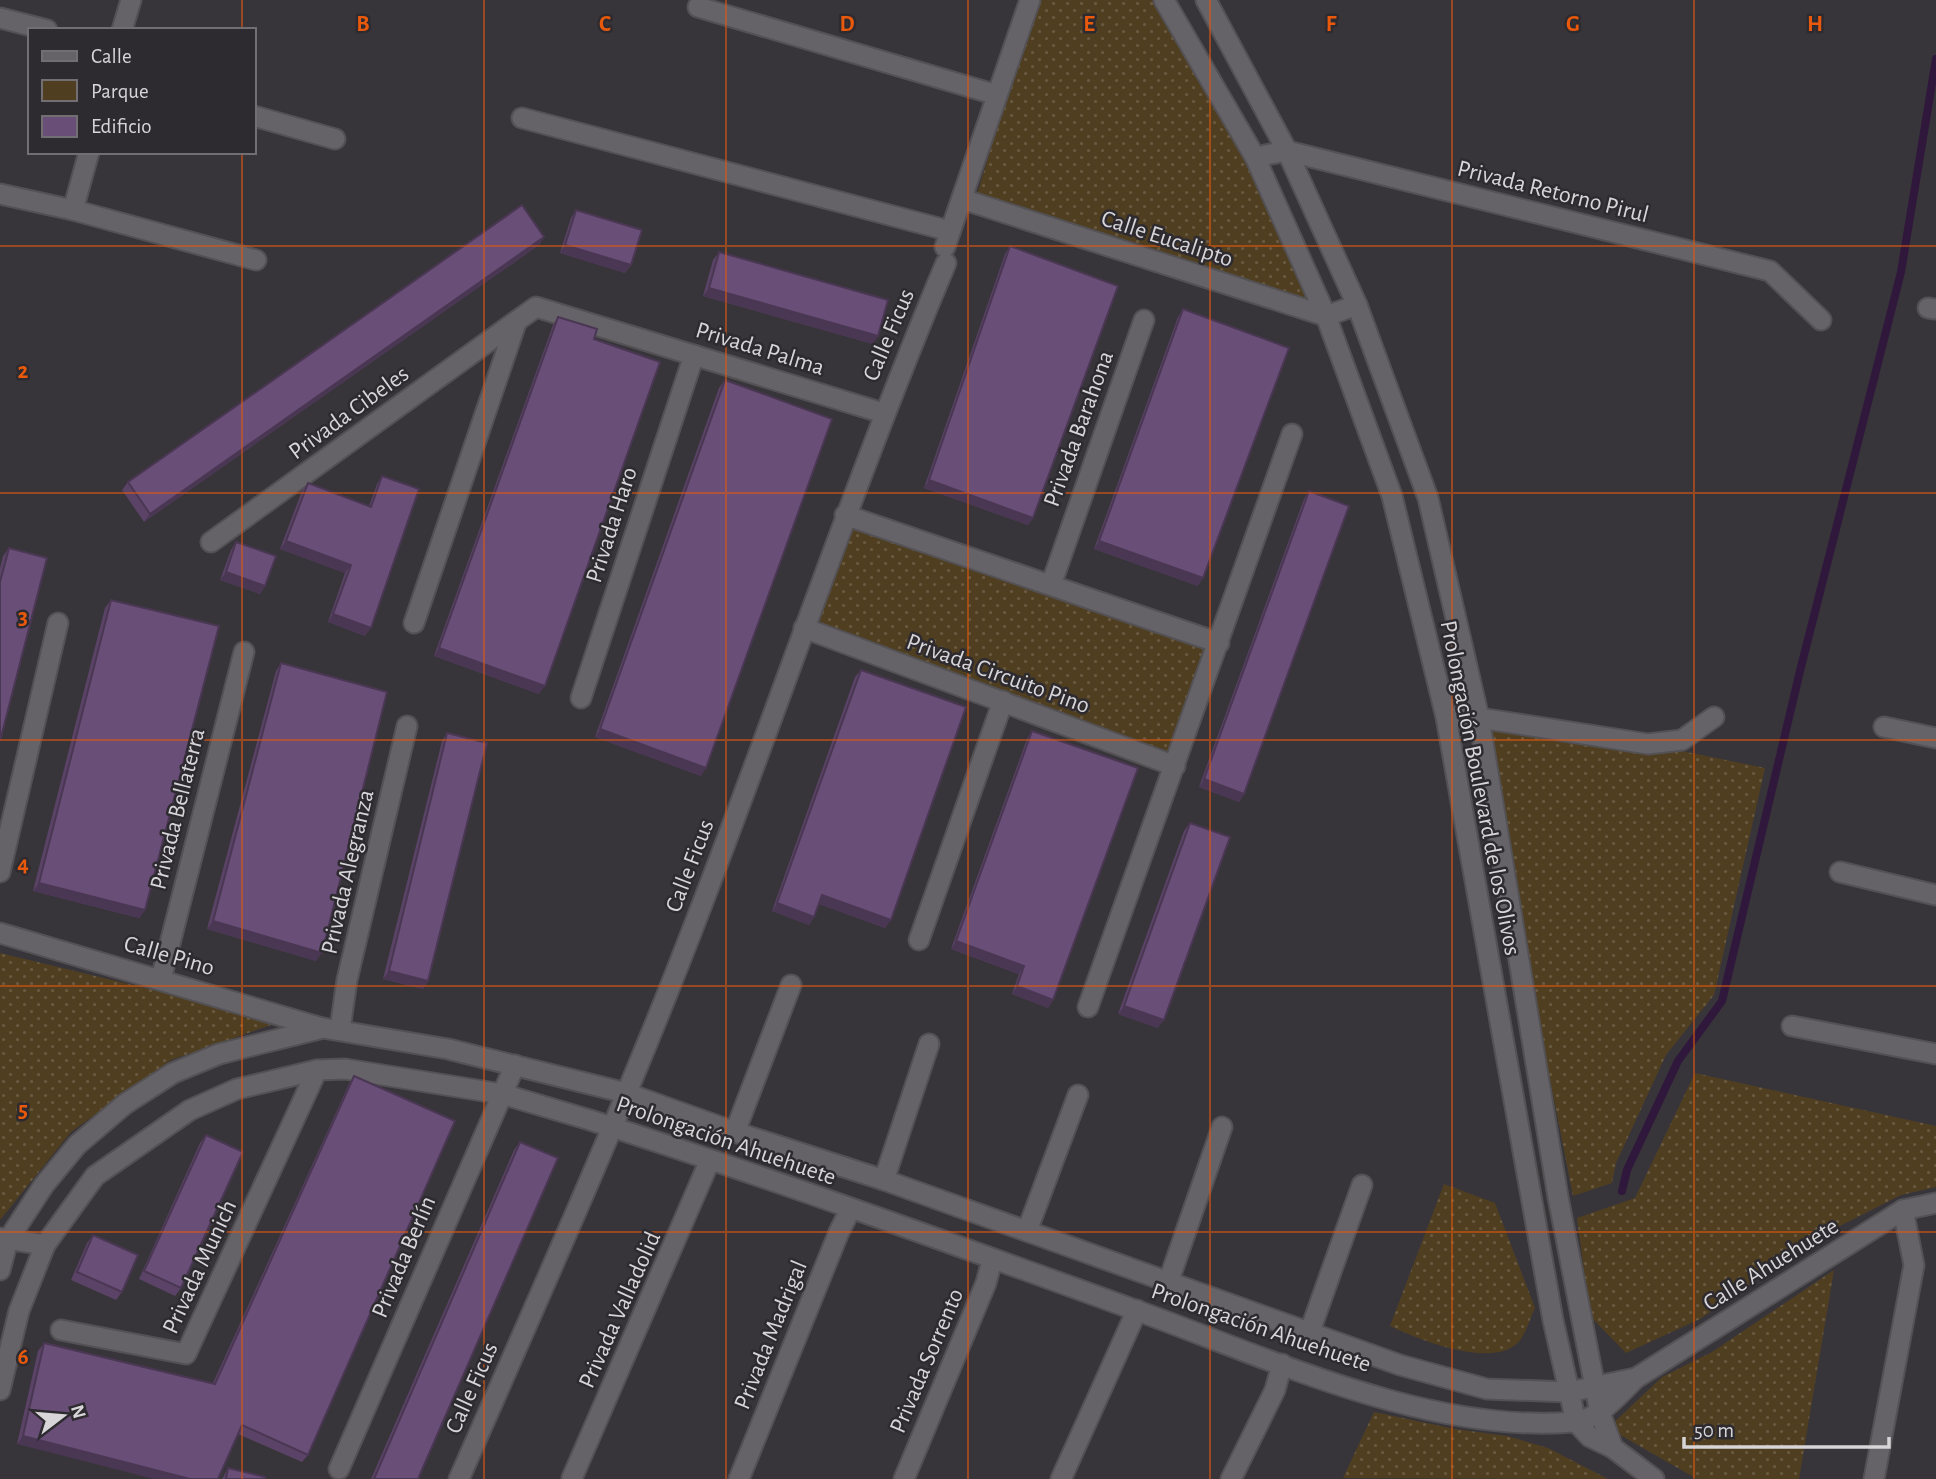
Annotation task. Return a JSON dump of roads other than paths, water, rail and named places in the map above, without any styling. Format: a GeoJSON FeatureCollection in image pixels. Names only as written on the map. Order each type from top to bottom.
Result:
{"type":"FeatureCollection","features":[{"type":"Feature","properties":{"kind":"street"},"geometry":{"type":"LineString","coordinates":[[123,28],[131,0]]}},
{"type":"Feature","properties":{"kind":"street","name":"Calle Ficus"},"geometry":{"type":"LineString","coordinates":[[459,1479],[613,1127],[699,913],[947,247],[1030,0]]}},
{"type":"Feature","properties":{"kind":"street","name":"Prolongación Boulevard de los Olivos"},"geometry":{"type":"LineString","coordinates":[[1164,0],[1255,157],[1326,316],[1392,496],[1446,717],[1576,1422]]}},
{"type":"Feature","properties":{"kind":"street","name":"Prolongación Boulevard de los Olivos"},"geometry":{"type":"LineString","coordinates":[[1206,0],[1287,152],[1357,305],[1428,498],[1479,718],[1558,1197],[1600,1413],[1613,1448]]}},
{"type":"Feature","properties":{"kind":"street"},"geometry":{"type":"LineString","coordinates":[[698,7],[997,94]]}},
{"type":"Feature","properties":{"kind":"street"},"geometry":{"type":"LineString","coordinates":[[0,18],[39,28]]}},
{"type":"Feature","properties":{"kind":"street"},"geometry":{"type":"LineString","coordinates":[[256,117],[335,139]]}},
{"type":"Feature","properties":{"kind":"street"},"geometry":{"type":"LineString","coordinates":[[522,118],[947,247]]}},
{"type":"Feature","properties":{"kind":"street","name":"Privada Retorno Pirul"},"geometry":{"type":"LineString","coordinates":[[1255,157],[1287,152],[1770,271],[1821,320]]}},
{"type":"Feature","properties":{"kind":"street"},"geometry":{"type":"LineString","coordinates":[[74,210],[88,154]]}},
{"type":"Feature","properties":{"kind":"street"},"geometry":{"type":"LineString","coordinates":[[0,194],[74,210],[256,260]]}},
{"type":"Feature","properties":{"kind":"street","name":"Calle Eucalipto"},"geometry":{"type":"LineString","coordinates":[[962,199],[1326,316]]}},
{"type":"Feature","properties":{"kind":"street"},"geometry":{"type":"LineString","coordinates":[[1326,316],[1357,305]]}},
{"type":"Feature","properties":{"kind":"street","name":"Privada Cibeles"},"geometry":{"type":"LineString","coordinates":[[211,542],[536,307],[622,332]]}},
{"type":"Feature","properties":{"kind":"street","name":"Privada Barahona"},"geometry":{"type":"LineString","coordinates":[[1051,585],[1144,320]]}},
{"type":"Feature","properties":{"kind":"street"},"geometry":{"type":"LineString","coordinates":[[414,623],[516,323]]}},
{"type":"Feature","properties":{"kind":"street","name":"Privada Palma"},"geometry":{"type":"LineString","coordinates":[[622,332],[692,361],[883,413]]}},
{"type":"Feature","properties":{"kind":"street","name":"Privada Haro"},"geometry":{"type":"LineString","coordinates":[[581,698],[692,361]]}},
{"type":"Feature","properties":{"kind":"street"},"geometry":{"type":"LineString","coordinates":[[1088,1007],[1292,434]]}},
{"type":"Feature","properties":{"kind":"street"},"geometry":{"type":"LineString","coordinates":[[845,515],[1219,643]]}},
{"type":"Feature","properties":{"kind":"street"},"geometry":{"type":"LineString","coordinates":[[0,872],[58,623]]}},
{"type":"Feature","properties":{"kind":"street","name":"Privada Circuito Pino"},"geometry":{"type":"LineString","coordinates":[[804,628],[1175,766]]}},
{"type":"Feature","properties":{"kind":"street","name":"Privada Bellaterra"},"geometry":{"type":"LineString","coordinates":[[161,979],[244,652]]}},
{"type":"Feature","properties":{"kind":"street"},"geometry":{"type":"LineString","coordinates":[[919,940],[1003,701]]}},
{"type":"Feature","properties":{"kind":"street"},"geometry":{"type":"LineString","coordinates":[[1446,717],[1479,718],[1648,744],[1682,740],[1714,717]]}},
{"type":"Feature","properties":{"kind":"street","name":"Privada Alegranza"},"geometry":{"type":"LineString","coordinates":[[331,1029],[347,980],[407,726]]}},
{"type":"Feature","properties":{"kind":"street"},"geometry":{"type":"LineString","coordinates":[[1884,727],[1936,738]]}},
{"type":"Feature","properties":{"kind":"street"},"geometry":{"type":"LineString","coordinates":[[1840,872],[1936,895]]}},
{"type":"Feature","properties":{"kind":"street","name":"Calle Pino"},"geometry":{"type":"LineString","coordinates":[[0,933],[331,1029]]}},
{"type":"Feature","properties":{"kind":"street"},"geometry":{"type":"LineString","coordinates":[[735,1132],[791,985]]}},
{"type":"Feature","properties":{"kind":"street"},"geometry":{"type":"LineString","coordinates":[[1791,1026],[1936,1054]]}},
{"type":"Feature","properties":{"kind":"street","name":"Prolongación Ahuehuete"},"geometry":{"type":"LineString","coordinates":[[0,1270],[4,1239],[44,1185],[77,1145],[125,1104],[173,1073],[219,1054],[331,1029],[448,1049],[626,1093],[1169,1280],[1400,1365],[1487,1389],[1569,1392]]}},
{"type":"Feature","properties":{"kind":"street"},"geometry":{"type":"LineString","coordinates":[[884,1180],[929,1044]]}},
{"type":"Feature","properties":{"kind":"street","name":"Privada Berlín"},"geometry":{"type":"LineString","coordinates":[[339,1469],[515,1065]]}},
{"type":"Feature","properties":{"kind":"street","name":"Prolongación Ahuehuete"},"geometry":{"type":"LineString","coordinates":[[0,1390],[19,1311],[45,1245],[95,1176],[190,1110],[236,1088],[314,1078],[345,1069],[502,1094],[613,1127],[1282,1364],[1421,1409],[1499,1422],[1576,1422]]}},
{"type":"Feature","properties":{"kind":"street","name":"Privada Munich"},"geometry":{"type":"LineString","coordinates":[[61,1330],[186,1354],[314,1078]]}},
{"type":"Feature","properties":{"kind":"street"},"geometry":{"type":"LineString","coordinates":[[1027,1231],[1078,1095]]}},
{"type":"Feature","properties":{"kind":"street"},"geometry":{"type":"LineString","coordinates":[[1169,1280],[1222,1127]]}},
{"type":"Feature","properties":{"kind":"street","name":"Privada Valladolid"},"geometry":{"type":"LineString","coordinates":[[572,1478],[710,1160]]}},
{"type":"Feature","properties":{"kind":"street"},"geometry":{"type":"LineString","coordinates":[[1310,1331],[1362,1185]]}},
{"type":"Feature","properties":{"kind":"street","name":"Calle Ahuehuete"},"geometry":{"type":"LineString","coordinates":[[1576,1422],[1600,1413],[1636,1378],[1903,1210],[1936,1203]]}},
{"type":"Feature","properties":{"kind":"street","name":"Privada Madrigal"},"geometry":{"type":"LineString","coordinates":[[739,1479],[839,1231],[850,1210]]}},
{"type":"Feature","properties":{"kind":"street"},"geometry":{"type":"LineString","coordinates":[[1874,1479],[1914,1265],[1903,1210]]}},
{"type":"Feature","properties":{"kind":"street"},"geometry":{"type":"LineString","coordinates":[[4,1239],[45,1245]]}},
{"type":"Feature","properties":{"kind":"street","name":"Privada Sorrento"},"geometry":{"type":"LineString","coordinates":[[904,1479],[986,1283],[992,1260]]}},
{"type":"Feature","properties":{"kind":"street"},"geometry":{"type":"LineString","coordinates":[[1060,1479],[1137,1311]]}},
{"type":"Feature","properties":{"kind":"street"},"geometry":{"type":"LineString","coordinates":[[1231,1479],[1275,1390],[1282,1364]]}},
{"type":"Feature","properties":{"kind":"street","name":"Calle Ahuehuete"},"geometry":{"type":"LineString","coordinates":[[1569,1392],[1636,1378]]}},
{"type":"Feature","properties":{"kind":"street"},"geometry":{"type":"LineString","coordinates":[[1576,1422],[1590,1437],[1613,1448],[1654,1479]]}},
{"type":"Feature","properties":{"kind":"waterway"},"geometry":{"type":"LineString","coordinates":[[1622,1191],[1627,1170],[1678,1061],[1722,1001],[1800,671],[1901,272],[1936,59]]}}]}
